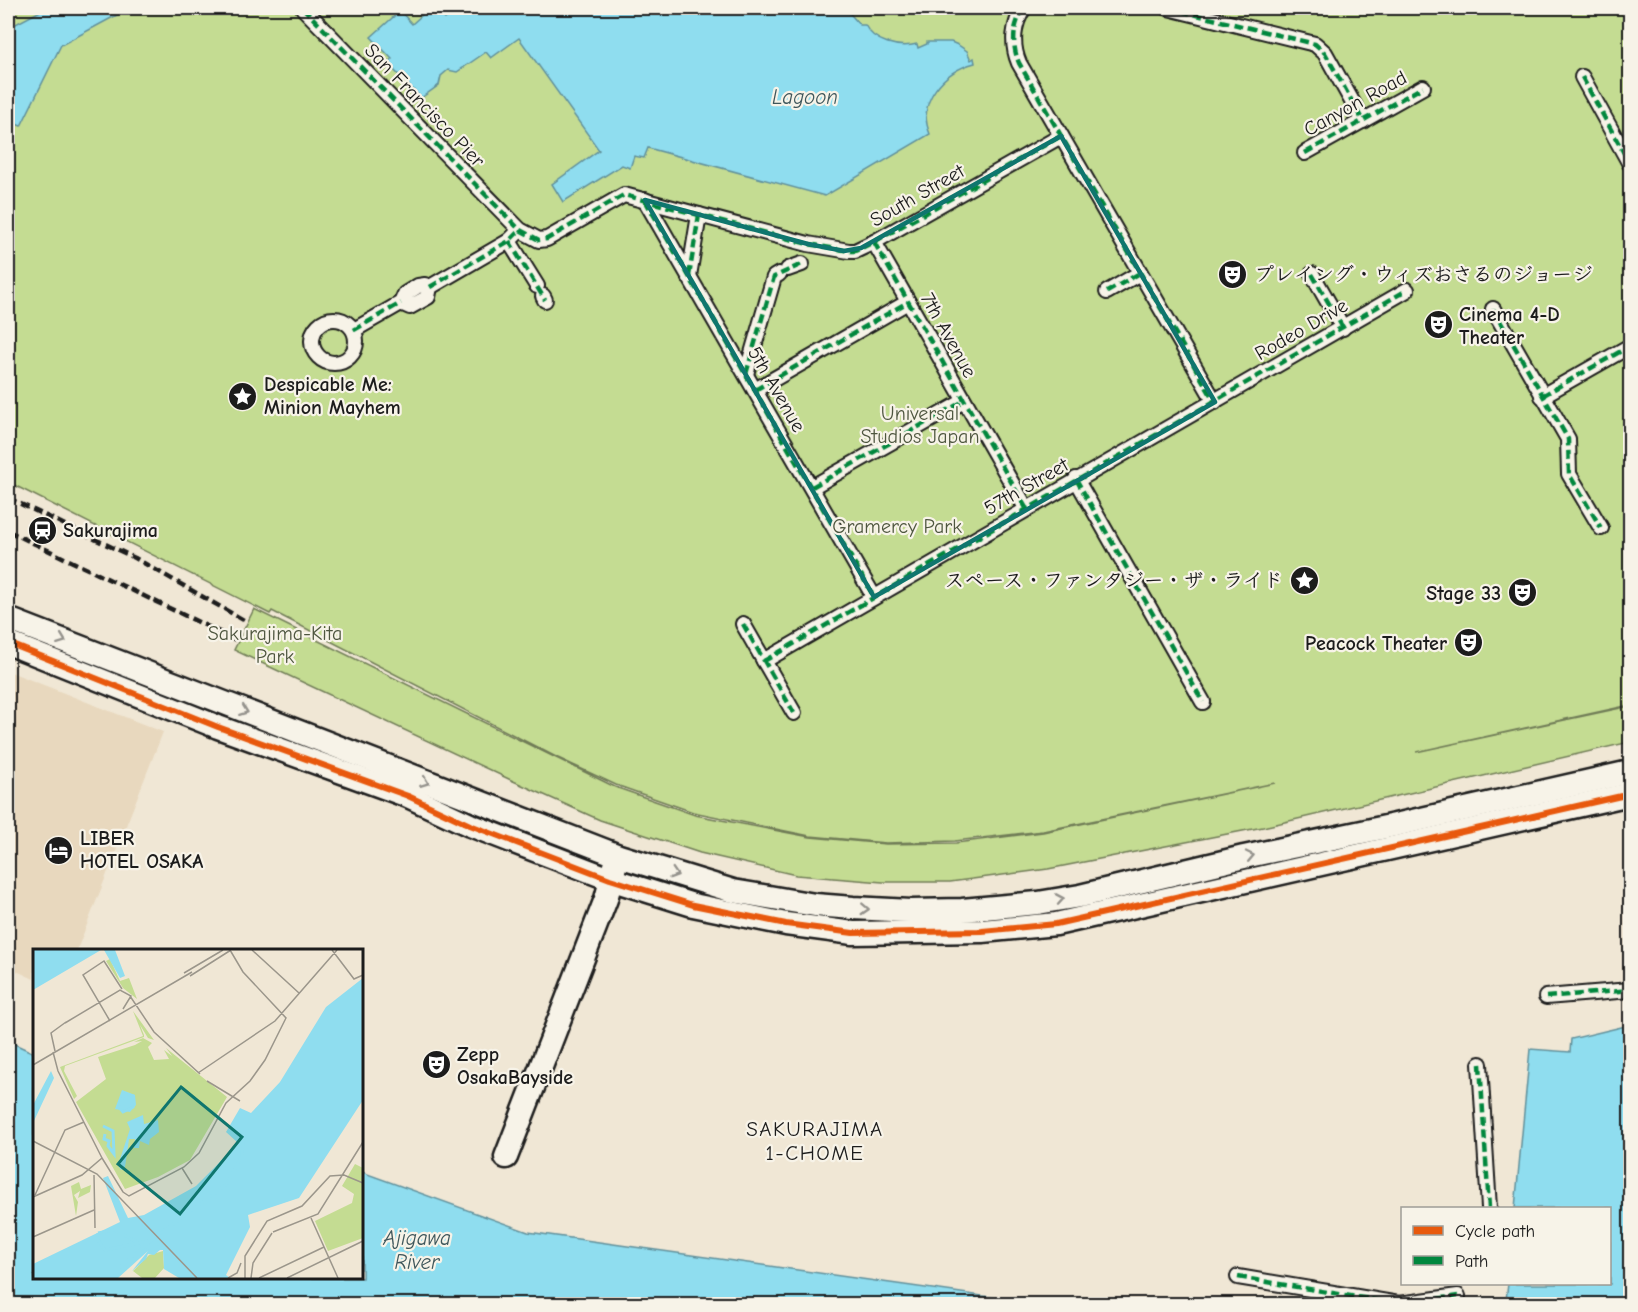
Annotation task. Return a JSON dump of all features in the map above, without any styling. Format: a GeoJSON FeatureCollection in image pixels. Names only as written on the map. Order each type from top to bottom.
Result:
{"type":"FeatureCollection","features":[{"type":"Feature","properties":{"kind":"street","name":"San Francisco Pier"},"geometry":{"type":"LineString","coordinates":[[303,8],[520,230]]}},
{"type":"Feature","properties":{"kind":"street"},"geometry":{"type":"LineString","coordinates":[[1024,8],[1015,29],[1015,55],[1215,402]]}},
{"type":"Feature","properties":{"kind":"street"},"geometry":{"type":"LineString","coordinates":[[1168,8],[1315,44],[1325,53],[1363,121]]}},
{"type":"Feature","properties":{"kind":"street"},"geometry":{"type":"LineString","coordinates":[[1582,76],[1630,164]]}},
{"type":"Feature","properties":{"kind":"street","name":"Canyon Road"},"geometry":{"type":"LineString","coordinates":[[1305,153],[1423,87]]}},
{"type":"Feature","properties":{"kind":"street","name":"South Street"},"geometry":{"type":"LineString","coordinates":[[520,230],[539,240],[546,239],[624,195],[808,244],[855,251],[1061,136]]}},
{"type":"Feature","properties":{"kind":"street","name":"5th Avenue"},"geometry":{"type":"LineString","coordinates":[[645,200],[874,597]]}},
{"type":"Feature","properties":{"kind":"street"},"geometry":{"type":"LineString","coordinates":[[689,276],[699,215]]}},
{"type":"Feature","properties":{"kind":"street"},"geometry":{"type":"LineString","coordinates":[[354,330],[401,303],[405,294],[418,286],[430,287],[509,241],[520,230]]}},
{"type":"Feature","properties":{"kind":"street"},"geometry":{"type":"LineString","coordinates":[[509,241],[542,294]]}},
{"type":"Feature","properties":{"kind":"street","name":"7th Avenue"},"geometry":{"type":"LineString","coordinates":[[874,242],[1026,508]]}},
{"type":"Feature","properties":{"kind":"street"},"geometry":{"type":"LineString","coordinates":[[746,374],[774,277],[802,264]]}},
{"type":"Feature","properties":{"kind":"street"},"geometry":{"type":"LineString","coordinates":[[1107,292],[1140,273]]}},
{"type":"Feature","properties":{"kind":"street"},"geometry":{"type":"LineString","coordinates":[[1312,274],[1343,328]]}},
{"type":"Feature","properties":{"kind":"street","name":"Rodeo Drive"},"geometry":{"type":"LineString","coordinates":[[1215,402],[1407,290]]}},
{"type":"Feature","properties":{"kind":"street"},"geometry":{"type":"LineString","coordinates":[[755,390],[908,302]]}},
{"type":"Feature","properties":{"kind":"street"},"geometry":{"type":"LineString","coordinates":[[1493,309],[1568,439],[1569,474],[1601,528]]}},
{"type":"Feature","properties":{"kind":"street"},"geometry":{"type":"LineString","coordinates":[[1542,396],[1630,345]]}},
{"type":"Feature","properties":{"kind":"street"},"geometry":{"type":"LineString","coordinates":[[812,488],[964,401]]}},
{"type":"Feature","properties":{"kind":"street","name":"57th Street"},"geometry":{"type":"LineString","coordinates":[[764,661],[1076,479],[1215,402]]}},
{"type":"Feature","properties":{"kind":"street"},"geometry":{"type":"LineString","coordinates":[[1076,479],[1203,702]]}},
{"type":"Feature","properties":{"kind":"street"},"geometry":{"type":"LineString","coordinates":[[8,619],[618,856],[733,891],[853,908],[911,911],[999,907],[1080,896],[1244,857],[1630,772]]}},
{"type":"Feature","properties":{"kind":"street"},"geometry":{"type":"LineString","coordinates":[[743,624],[794,712]]}},
{"type":"Feature","properties":{"kind":"street"},"geometry":{"type":"LineString","coordinates":[[8,643],[218,726],[408,796],[470,825],[610,879],[693,905],[786,924],[853,933],[982,932],[1056,924],[1630,794]]}},
{"type":"Feature","properties":{"kind":"street"},"geometry":{"type":"LineString","coordinates":[[506,1157],[606,899],[618,856]]}},
{"type":"Feature","properties":{"kind":"street"},"geometry":{"type":"LineString","coordinates":[[1546,997],[1630,990]]}},
{"type":"Feature","properties":{"kind":"street"},"geometry":{"type":"LineString","coordinates":[[1480,1064],[1489,1207]]}},
{"type":"Feature","properties":{"kind":"street"},"geometry":{"type":"LineString","coordinates":[[1238,1277],[1399,1304],[1458,1296]]}},
{"type":"Feature","properties":{"kind":"highlighted area"},"geometry":{"type":"Polygon","coordinates":[[[1061,136],[1215,402],[874,597],[645,200],[808,244],[844,251],[861,248],[1061,136]]]}},
{"type":"Feature","properties":{"kind":"shaded area","name":"LIBER HOTEL OSAKA"},"geometry":{"type":"Polygon","coordinates":[[[8,671],[163,732],[77,949],[33,949],[33,979],[8,967],[8,671]]]}},
{"type":"Feature","properties":{"kind":"green space","name":"Universal Studios Japan"},"geometry":{"type":"Polygon","coordinates":[[[8,8],[1630,8],[1630,705],[1416,752],[1630,706],[1630,742],[1263,827],[1048,869],[950,882],[883,882],[796,875],[700,853],[600,820],[511,780],[234,650],[254,609],[615,787],[695,815],[810,837],[886,844],[956,843],[1043,832],[1275,783],[1043,831],[955,841],[886,843],[810,836],[693,812],[616,785],[558,758],[272,611],[270,614],[8,482],[8,8]]]}},
{"type":"Feature","properties":{"kind":"water"},"geometry":{"type":"Polygon","coordinates":[[[46,8],[130,8],[61,45],[21,126],[8,121],[8,23],[14,25],[46,8]]]}},
{"type":"Feature","properties":{"kind":"water","name":"Lagoon"},"geometry":{"type":"Polygon","coordinates":[[[430,8],[434,8],[445,19],[459,8],[845,8],[860,25],[865,25],[874,36],[887,43],[902,46],[917,44],[918,48],[927,42],[951,42],[967,51],[971,60],[974,58],[975,63],[953,73],[936,89],[927,110],[930,134],[825,196],[648,148],[644,158],[634,156],[630,168],[622,165],[563,202],[552,184],[599,150],[519,38],[491,58],[486,52],[457,72],[448,70],[441,76],[439,85],[421,98],[388,64],[392,59],[371,37],[400,11],[412,24],[430,8]]]}},
{"type":"Feature","properties":{"kind":"water"},"geometry":{"type":"Polygon","coordinates":[[[1630,1025],[1630,1304],[1490,1304],[1506,1300],[1508,1285],[1611,1285],[1611,1207],[1515,1207],[1530,1049],[1570,1052],[1571,1039],[1630,1025]]]}},
{"type":"Feature","properties":{"kind":"water","name":"Ajigawa River"},"geometry":{"type":"Polygon","coordinates":[[[8,1041],[33,1053],[33,1279],[363,1279],[363,1172],[528,1232],[1039,1304],[8,1304],[8,1041]]]}},
{"type":"Feature","properties":{"kind":"railway"},"geometry":{"type":"LineString","coordinates":[[8,498],[135,558],[247,622]]}},
{"type":"Feature","properties":{"kind":"railway"},"geometry":{"type":"LineString","coordinates":[[8,531],[238,641]]}},
{"type":"Feature","properties":{"kind":"marked path"},"geometry":{"type":"LineString","coordinates":[[303,8],[520,230],[539,240],[547,239],[624,195],[808,244],[855,251],[1061,136]]}},
{"type":"Feature","properties":{"kind":"marked path"},"geometry":{"type":"LineString","coordinates":[[1024,8],[1017,21],[1014,34],[1019,63],[1215,402]]}},
{"type":"Feature","properties":{"kind":"marked path"},"geometry":{"type":"LineString","coordinates":[[1168,8],[1315,44],[1325,53],[1363,121]]}},
{"type":"Feature","properties":{"kind":"marked path"},"geometry":{"type":"LineString","coordinates":[[1582,77],[1630,164]]}},
{"type":"Feature","properties":{"kind":"marked path"},"geometry":{"type":"LineString","coordinates":[[1305,153],[1423,87]]}},
{"type":"Feature","properties":{"kind":"marked path"},"geometry":{"type":"LineString","coordinates":[[645,200],[874,597]]}},
{"type":"Feature","properties":{"kind":"marked path"},"geometry":{"type":"LineString","coordinates":[[689,276],[699,215]]}},
{"type":"Feature","properties":{"kind":"marked path"},"geometry":{"type":"LineString","coordinates":[[430,287],[509,241],[520,230]]}},
{"type":"Feature","properties":{"kind":"marked path"},"geometry":{"type":"LineString","coordinates":[[509,241],[545,300]]}},
{"type":"Feature","properties":{"kind":"marked path"},"geometry":{"type":"LineString","coordinates":[[874,242],[1026,508]]}},
{"type":"Feature","properties":{"kind":"marked path"},"geometry":{"type":"LineString","coordinates":[[746,374],[774,277],[802,264]]}},
{"type":"Feature","properties":{"kind":"marked path"},"geometry":{"type":"LineString","coordinates":[[1107,292],[1140,273]]}},
{"type":"Feature","properties":{"kind":"marked path"},"geometry":{"type":"LineString","coordinates":[[1312,274],[1343,328]]}},
{"type":"Feature","properties":{"kind":"marked path"},"geometry":{"type":"LineString","coordinates":[[764,661],[1407,290]]}},
{"type":"Feature","properties":{"kind":"marked path"},"geometry":{"type":"LineString","coordinates":[[755,390],[908,302]]}},
{"type":"Feature","properties":{"kind":"marked path"},"geometry":{"type":"LineString","coordinates":[[354,330],[401,303]]}},
{"type":"Feature","properties":{"kind":"marked path"},"geometry":{"type":"LineString","coordinates":[[1493,309],[1568,439],[1569,474],[1601,528]]}},
{"type":"Feature","properties":{"kind":"marked path"},"geometry":{"type":"LineString","coordinates":[[1542,396],[1630,346]]}},
{"type":"Feature","properties":{"kind":"marked path"},"geometry":{"type":"LineString","coordinates":[[812,487],[964,401]]}},
{"type":"Feature","properties":{"kind":"marked path"},"geometry":{"type":"LineString","coordinates":[[1076,479],[1203,702]]}},
{"type":"Feature","properties":{"kind":"marked path"},"geometry":{"type":"LineString","coordinates":[[743,624],[794,713]]}},
{"type":"Feature","properties":{"kind":"marked path"},"geometry":{"type":"LineString","coordinates":[[1546,997],[1630,990]]}},
{"type":"Feature","properties":{"kind":"marked path"},"geometry":{"type":"LineString","coordinates":[[1480,1064],[1489,1207]]}},
{"type":"Feature","properties":{"kind":"marked path"},"geometry":{"type":"LineString","coordinates":[[1238,1277],[1399,1304],[1458,1296]]}},
{"type":"Feature","properties":{"kind":"cycle path"},"geometry":{"type":"LineString","coordinates":[[8,643],[218,727],[408,796],[470,825],[610,879],[693,905],[786,924],[853,933],[982,931],[1056,924],[1630,794]]}},
{"type":"Feature","properties":{"kind":"place","name":"プレイング・ウィズおさるのジョージ"},"geometry":{"type":"Point","coordinates":[1233,274]}},
{"type":"Feature","properties":{"kind":"place","name":"Cinema 4-D Theater"},"geometry":{"type":"Point","coordinates":[1438,325]}},
{"type":"Feature","properties":{"kind":"place","name":"Despicable Me: Minion Mayhem"},"geometry":{"type":"Point","coordinates":[243,396]}},
{"type":"Feature","properties":{"kind":"place","name":"Sakurajima"},"geometry":{"type":"Point","coordinates":[42,530]}},
{"type":"Feature","properties":{"kind":"place","name":"スペース・ファンタジー・ザ・ライド"},"geometry":{"type":"Point","coordinates":[1304,580]}},
{"type":"Feature","properties":{"kind":"place","name":"Stage 33"},"geometry":{"type":"Point","coordinates":[1522,593]}},
{"type":"Feature","properties":{"kind":"place","name":"Peacock Theater"},"geometry":{"type":"Point","coordinates":[1468,643]}},
{"type":"Feature","properties":{"kind":"place","name":"LIBER HOTEL OSAKA"},"geometry":{"type":"Point","coordinates":[59,850]}},
{"type":"Feature","properties":{"kind":"place","name":"Zepp OsakaBayside"},"geometry":{"type":"Point","coordinates":[436,1065]}},
{"type":"Feature","properties":{"kind":"district","name":"SAKURAJIMA 1-CHOME"},"geometry":{"type":"Point","coordinates":[815,1141]}},
{"type":"Feature","properties":{"kind":"park label","name":"Gramercy Park"},"geometry":{"type":"Point","coordinates":[897,526]}},
{"type":"Feature","properties":{"kind":"park label","name":"Sakurajima-Kita Park"},"geometry":{"type":"Point","coordinates":[275,644]}}]}
